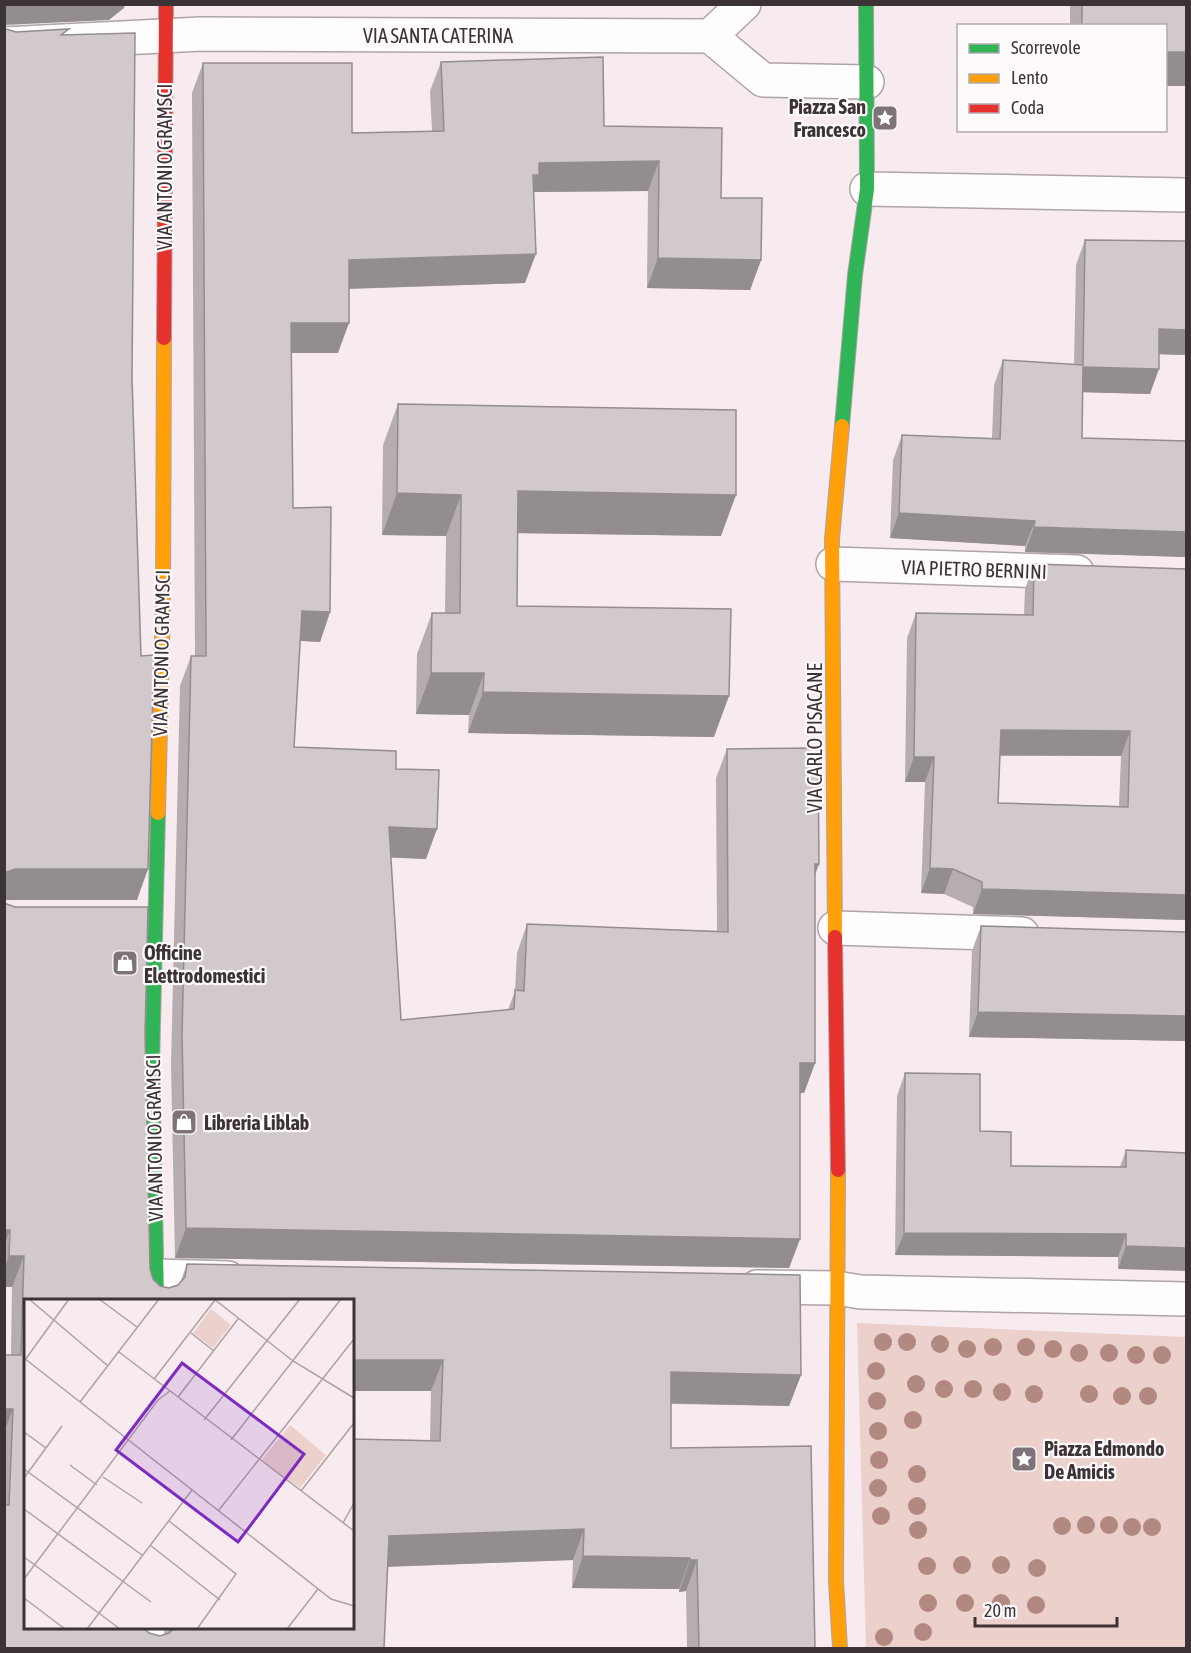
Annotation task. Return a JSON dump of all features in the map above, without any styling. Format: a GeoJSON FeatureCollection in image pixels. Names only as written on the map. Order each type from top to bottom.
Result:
{"type":"FeatureCollection","features":[{"type":"Feature","properties":{"kind":"street"},"geometry":{"type":"LineString","coordinates":[[744,4],[710,36],[763,80],[867,82]]}},
{"type":"Feature","properties":{"kind":"street"},"geometry":{"type":"LineString","coordinates":[[866,4],[867,189],[1186,195]]}},
{"type":"Feature","properties":{"kind":"street","name":"VIA SANTA CATERINA"},"geometry":{"type":"LineString","coordinates":[[4,44],[166,20],[710,36]]}},
{"type":"Feature","properties":{"kind":"street","name":"VIA ANTONIO GRAMSCI"},"geometry":{"type":"LineString","coordinates":[[157,1288],[152,1065],[143,915],[163,601],[166,20]]}},
{"type":"Feature","properties":{"kind":"street","name":"VIA CARLO PISACANE"},"geometry":{"type":"LineString","coordinates":[[836,1288],[838,1227],[832,539],[854,287],[867,189]]}},
{"type":"Feature","properties":{"kind":"street","name":"VIA PIETRO BERNINI"},"geometry":{"type":"LineString","coordinates":[[833,564],[1106,573]]}},
{"type":"Feature","properties":{"kind":"street"},"geometry":{"type":"LineString","coordinates":[[835,928],[1047,935]]}},
{"type":"Feature","properties":{"kind":"street"},"geometry":{"type":"LineString","coordinates":[[157,1288],[256,1278]]}},
{"type":"Feature","properties":{"kind":"street"},"geometry":{"type":"LineString","coordinates":[[732,1286],[836,1288],[861,1292],[1186,1299]]}},
{"type":"Feature","properties":{"kind":"street"},"geometry":{"type":"LineString","coordinates":[[836,1288],[836,1581],[840,1648]]}},
{"type":"Feature","properties":{"kind":"street"},"geometry":{"type":"LineString","coordinates":[[148,1629],[148,1648]]}},
{"type":"Feature","properties":{"kind":"shaded area","name":"Piazza Edmondo De Amicis"},"geometry":{"type":"Polygon","coordinates":[[[857,1323],[1186,1337],[1186,1648],[866,1648],[857,1323]]]}},
{"type":"Feature","properties":{"kind":"building"},"geometry":{"type":"Polygon","coordinates":[[[1082,4],[1186,4],[1186,52],[1167,52],[1167,24],[1082,24],[1082,4]]]}},
{"type":"Feature","properties":{"kind":"building"},"geometry":{"type":"Polygon","coordinates":[[[4,28],[16,32],[69,29],[61,35],[135,33],[132,378],[141,656],[154,655],[148,869],[15,869],[4,873],[4,28]]]}},
{"type":"Feature","properties":{"kind":"building"},"geometry":{"type":"Polygon","coordinates":[[[603,57],[604,126],[722,128],[721,198],[762,198],[761,260],[658,258],[659,161],[539,163],[539,175],[533,175],[536,254],[349,260],[349,323],[291,323],[293,508],[331,507],[330,612],[302,611],[294,747],[396,751],[396,769],[439,770],[437,829],[389,827],[401,1020],[514,1009],[515,990],[524,991],[527,924],[728,932],[727,749],[818,748],[819,864],[815,864],[815,1063],[800,1063],[800,1239],[186,1228],[182,1035],[191,656],[206,656],[203,63],[352,63],[352,133],[444,131],[441,62],[603,57]]]}},
{"type":"Feature","properties":{"kind":"building"},"geometry":{"type":"Polygon","coordinates":[[[1085,240],[1186,241],[1186,330],[1159,329],[1159,369],[1083,367],[1082,438],[1186,441],[1186,532],[1034,527],[1035,521],[899,513],[902,435],[1000,439],[1003,360],[1083,365],[1085,240]]]}},
{"type":"Feature","properties":{"kind":"building"},"geometry":{"type":"Polygon","coordinates":[[[398,404],[736,410],[736,495],[518,491],[517,606],[731,609],[729,696],[483,692],[484,673],[431,673],[432,613],[460,613],[461,495],[397,493],[398,404]]]}},
{"type":"Feature","properties":{"kind":"building"},"geometry":{"type":"Polygon","coordinates":[[[1034,564],[1186,569],[1186,895],[982,889],[982,882],[953,869],[930,868],[934,757],[914,757],[916,613],[1033,615],[1034,564]],[[1001,730],[998,803],[1128,807],[1130,731],[1001,730]]]}},
{"type":"Feature","properties":{"kind":"building"},"geometry":{"type":"Polygon","coordinates":[[[4,903],[15,907],[148,907],[145,1034],[150,1269],[153,1279],[160,1286],[169,1288],[178,1285],[185,1277],[187,1264],[800,1275],[801,1375],[671,1372],[671,1448],[811,1446],[815,1648],[699,1648],[697,1560],[583,1556],[584,1529],[389,1536],[384,1648],[4,1648],[4,1505],[9,1505],[13,1409],[4,1409],[4,1355],[21,1355],[24,1256],[9,1256],[10,1230],[4,1230],[4,903]]]}},
{"type":"Feature","properties":{"kind":"building"},"geometry":{"type":"Polygon","coordinates":[[[981,926],[1186,932],[1186,1016],[978,1012],[981,926]]]}},
{"type":"Feature","properties":{"kind":"building"},"geometry":{"type":"Polygon","coordinates":[[[905,1073],[980,1074],[980,1131],[1011,1132],[1011,1166],[1126,1167],[1126,1150],[1186,1153],[1186,1248],[1126,1246],[1126,1234],[904,1233],[905,1073]]]}},
{"type":"Feature","properties":{"kind":"traffic: fast"},"geometry":{"type":"LineString","coordinates":[[842,426],[855,275],[867,189],[866,4]]}},
{"type":"Feature","properties":{"kind":"traffic: fast"},"geometry":{"type":"LineString","coordinates":[[157,1299],[152,1065],[158,813]]}},
{"type":"Feature","properties":{"kind":"traffic: slow"},"geometry":{"type":"LineString","coordinates":[[158,813],[163,601],[164,338]]}},
{"type":"Feature","properties":{"kind":"traffic: slow"},"geometry":{"type":"LineString","coordinates":[[835,937],[832,539],[842,426]]}},
{"type":"Feature","properties":{"kind":"traffic: slow"},"geometry":{"type":"LineString","coordinates":[[838,1170],[836,1581],[840,1648]]}},
{"type":"Feature","properties":{"kind":"traffic: jam"},"geometry":{"type":"LineString","coordinates":[[164,338],[166,4]]}},
{"type":"Feature","properties":{"kind":"traffic: jam"},"geometry":{"type":"LineString","coordinates":[[835,937],[838,1170]]}},
{"type":"Feature","properties":{"kind":"place","name":"Piazza San Francesco"},"geometry":{"type":"Point","coordinates":[885,118]}},
{"type":"Feature","properties":{"kind":"place","name":"Officine Elettrodomestici"},"geometry":{"type":"Point","coordinates":[125,963]}},
{"type":"Feature","properties":{"kind":"place","name":"Libreria Liblab"},"geometry":{"type":"Point","coordinates":[184,1122]}},
{"type":"Feature","properties":{"kind":"place","name":"Piazza Edmondo De Amicis"},"geometry":{"type":"Point","coordinates":[1024,1459]}}]}
